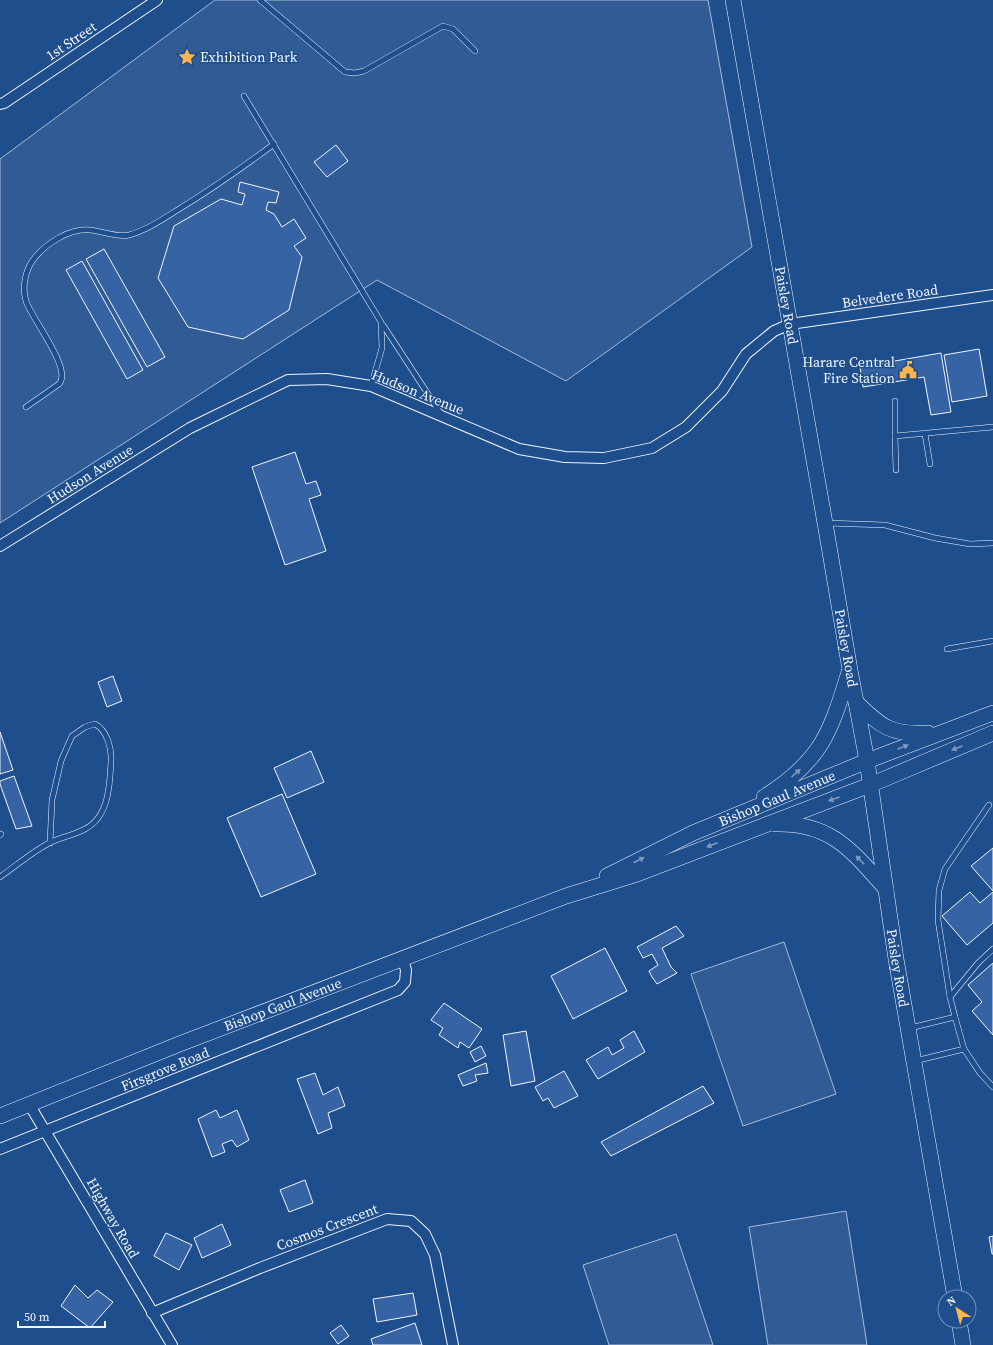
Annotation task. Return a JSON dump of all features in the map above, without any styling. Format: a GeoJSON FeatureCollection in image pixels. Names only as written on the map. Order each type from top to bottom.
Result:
{"type":"FeatureCollection","features":[{"type":"Feature","properties":{"kind":"main road","name":"Paisley Road"},"geometry":{"type":"LineString","coordinates":[[733,0],[867,761],[914,1061],[954,1289]]}},
{"type":"Feature","properties":{"kind":"main road"},"geometry":{"type":"LineString","coordinates":[[730,819],[779,788],[814,757],[835,717],[850,670]]}},
{"type":"Feature","properties":{"kind":"main road"},"geometry":{"type":"LineString","coordinates":[[856,702],[874,720],[899,733],[941,732]]}},
{"type":"Feature","properties":{"kind":"main road","name":"Bishop Gaul Avenue"},"geometry":{"type":"LineString","coordinates":[[566,896],[667,845],[867,761],[993,713]]}},
{"type":"Feature","properties":{"kind":"main road","name":"Bishop Gaul Avenue"},"geometry":{"type":"LineString","coordinates":[[0,1116],[182,1043],[403,960],[566,896],[637,874],[764,824],[870,785],[993,733]]}},
{"type":"Feature","properties":{"kind":"main road"},"geometry":{"type":"LineString","coordinates":[[764,824],[804,826],[827,833],[858,858],[886,889]]}},
{"type":"Feature","properties":{"kind":"main road"},"geometry":{"type":"LineString","coordinates":[[960,1329],[963,1345]]}},
{"type":"Feature","properties":{"kind":"street","name":"1st Street"},"geometry":{"type":"LineString","coordinates":[[0,104],[4,103],[156,0]]}},
{"type":"Feature","properties":{"kind":"street","name":"Belvedere Road"},"geometry":{"type":"LineString","coordinates":[[790,324],[993,295]]}},
{"type":"Feature","properties":{"kind":"street","name":"Hudson Avenue"},"geometry":{"type":"LineString","coordinates":[[0,546],[190,428],[288,380],[327,379],[371,386],[519,449],[558,456],[604,458],[652,448],[686,427],[722,391],[746,354],[774,331],[790,324]]}},
{"type":"Feature","properties":{"kind":"street","name":"Firsgrove Road"},"geometry":{"type":"LineString","coordinates":[[0,1149],[398,990],[405,982],[406,970],[403,960]]}},
{"type":"Feature","properties":{"kind":"street","name":"Highway Road"},"geometry":{"type":"LineString","coordinates":[[30,1104],[172,1345]]}},
{"type":"Feature","properties":{"kind":"street","name":"Cosmos Crescent"},"geometry":{"type":"LineString","coordinates":[[152,1313],[260,1268],[387,1219],[411,1221],[425,1234],[435,1255],[453,1345]]}},
{"type":"Feature","properties":{"kind":"lane"},"geometry":{"type":"LineString","coordinates":[[260,0],[345,72],[350,73],[364,71],[443,26],[453,29],[475,51]]}},
{"type":"Feature","properties":{"kind":"lane"},"geometry":{"type":"LineString","coordinates":[[244,96],[381,322],[442,415]]}},
{"type":"Feature","properties":{"kind":"lane"},"geometry":{"type":"LineString","coordinates":[[26,407],[63,381],[63,375],[59,362],[26,301],[24,280],[33,260],[50,244],[68,234],[89,230],[127,236],[150,227],[225,181],[274,144]]}},
{"type":"Feature","properties":{"kind":"lane"},"geometry":{"type":"LineString","coordinates":[[371,386],[382,348],[381,322]]}},
{"type":"Feature","properties":{"kind":"lane"},"geometry":{"type":"LineString","coordinates":[[895,401],[896,470]]}},
{"type":"Feature","properties":{"kind":"lane"},"geometry":{"type":"LineString","coordinates":[[895,436],[993,427]]}},
{"type":"Feature","properties":{"kind":"lane"},"geometry":{"type":"LineString","coordinates":[[925,434],[930,464]]}},
{"type":"Feature","properties":{"kind":"lane"},"geometry":{"type":"LineString","coordinates":[[825,523],[885,525],[935,538],[970,544],[993,543]]}},
{"type":"Feature","properties":{"kind":"lane"},"geometry":{"type":"LineString","coordinates":[[947,649],[993,641]]}},
{"type":"Feature","properties":{"kind":"lane"},"geometry":{"type":"LineString","coordinates":[[0,877],[50,843],[86,828],[98,820],[104,807],[110,780],[112,755],[105,733],[101,727],[95,724],[85,727],[72,736],[61,761],[52,800],[50,843]]}},
{"type":"Feature","properties":{"kind":"lane"},"geometry":{"type":"LineString","coordinates":[[990,805],[945,869],[939,890],[938,920],[950,997],[964,1049],[980,1073],[993,1087]]}},
{"type":"Feature","properties":{"kind":"lane"},"geometry":{"type":"LineString","coordinates":[[950,997],[978,963],[993,949]]}},
{"type":"Feature","properties":{"kind":"lane"},"geometry":{"type":"LineString","coordinates":[[909,1028],[955,1017]]}},
{"type":"Feature","properties":{"kind":"lane"},"geometry":{"type":"LineString","coordinates":[[914,1061],[964,1049]]}},
{"type":"Feature","properties":{"kind":"shaded area"},"geometry":{"type":"Polygon","coordinates":[[[215,0],[708,0],[752,247],[566,381],[377,280],[0,523],[0,159],[215,0]]]}},
{"type":"Feature","properties":{"kind":"shaded area"},"geometry":{"type":"Polygon","coordinates":[[[784,942],[836,1094],[743,1126],[691,974],[784,942]]]}},
{"type":"Feature","properties":{"kind":"shaded area"},"geometry":{"type":"Polygon","coordinates":[[[846,1211],[867,1345],[768,1345],[749,1227],[846,1211]]]}},
{"type":"Feature","properties":{"kind":"shaded area"},"geometry":{"type":"Polygon","coordinates":[[[676,1234],[713,1345],[609,1345],[583,1265],[676,1234]]]}},
{"type":"Feature","properties":{"kind":"building"},"geometry":{"type":"Polygon","coordinates":[[[336,145],[348,161],[327,177],[314,162],[336,145]]]}},
{"type":"Feature","properties":{"kind":"building"},"geometry":{"type":"Polygon","coordinates":[[[240,182],[279,192],[276,203],[268,202],[266,210],[274,214],[282,227],[294,219],[306,238],[294,246],[302,257],[289,310],[243,339],[188,327],[158,278],[174,226],[221,199],[242,205],[245,194],[238,192],[240,182]]]}},
{"type":"Feature","properties":{"kind":"building"},"geometry":{"type":"Polygon","coordinates":[[[104,249],[165,357],[147,367],[86,259],[104,249]]]}},
{"type":"Feature","properties":{"kind":"building"},"geometry":{"type":"Polygon","coordinates":[[[82,261],[143,370],[127,379],[66,270],[82,261]]]}},
{"type":"Feature","properties":{"kind":"building"},"geometry":{"type":"Polygon","coordinates":[[[979,349],[987,396],[952,402],[944,355],[979,349]]]}},
{"type":"Feature","properties":{"kind":"building"},"geometry":{"type":"Polygon","coordinates":[[[941,353],[951,412],[931,415],[924,377],[863,387],[860,367],[941,353]]]}},
{"type":"Feature","properties":{"kind":"building"},"geometry":{"type":"Polygon","coordinates":[[[295,452],[306,484],[316,481],[321,495],[309,499],[326,551],[285,565],[252,467],[295,452]]]}},
{"type":"Feature","properties":{"kind":"building"},"geometry":{"type":"Polygon","coordinates":[[[113,676],[122,701],[107,707],[98,682],[113,676]]]}},
{"type":"Feature","properties":{"kind":"building"},"geometry":{"type":"Polygon","coordinates":[[[0,732],[13,770],[0,774],[0,732]]]}},
{"type":"Feature","properties":{"kind":"building"},"geometry":{"type":"Polygon","coordinates":[[[311,751],[324,782],[287,798],[274,768],[311,751]]]}},
{"type":"Feature","properties":{"kind":"building"},"geometry":{"type":"Polygon","coordinates":[[[14,776],[32,826],[16,829],[0,784],[0,781],[14,776]]]}},
{"type":"Feature","properties":{"kind":"building"},"geometry":{"type":"Polygon","coordinates":[[[282,794],[316,874],[261,897],[227,818],[282,794]]]}},
{"type":"Feature","properties":{"kind":"building"},"geometry":{"type":"Polygon","coordinates":[[[993,848],[993,891],[971,866],[993,848]]]}},
{"type":"Feature","properties":{"kind":"building"},"geometry":{"type":"Polygon","coordinates":[[[970,892],[980,903],[993,892],[993,923],[967,945],[942,916],[970,892]]]}},
{"type":"Feature","properties":{"kind":"building"},"geometry":{"type":"Polygon","coordinates":[[[676,926],[684,936],[662,948],[671,967],[677,973],[657,984],[649,971],[658,965],[652,954],[643,958],[637,947],[676,926]]]}},
{"type":"Feature","properties":{"kind":"building"},"geometry":{"type":"Polygon","coordinates":[[[605,948],[627,991],[573,1019],[551,976],[605,948]]]}},
{"type":"Feature","properties":{"kind":"building"},"geometry":{"type":"Polygon","coordinates":[[[993,963],[993,1035],[972,1011],[982,1002],[968,985],[993,963]]]}},
{"type":"Feature","properties":{"kind":"building"},"geometry":{"type":"Polygon","coordinates":[[[444,1003],[482,1029],[469,1048],[460,1042],[458,1048],[439,1035],[443,1028],[431,1020],[444,1003]]]}},
{"type":"Feature","properties":{"kind":"building"},"geometry":{"type":"Polygon","coordinates":[[[526,1031],[535,1081],[511,1086],[503,1035],[526,1031]]]}},
{"type":"Feature","properties":{"kind":"building"},"geometry":{"type":"Polygon","coordinates":[[[634,1031],[645,1052],[598,1079],[586,1060],[608,1047],[612,1055],[624,1048],[620,1040],[634,1031]]]}},
{"type":"Feature","properties":{"kind":"building"},"geometry":{"type":"Polygon","coordinates":[[[481,1046],[486,1056],[475,1062],[470,1052],[481,1046]]]}},
{"type":"Feature","properties":{"kind":"building"},"geometry":{"type":"Polygon","coordinates":[[[486,1063],[488,1073],[475,1075],[477,1081],[463,1086],[458,1075],[486,1063]]]}},
{"type":"Feature","properties":{"kind":"building"},"geometry":{"type":"Polygon","coordinates":[[[564,1071],[578,1096],[554,1108],[548,1098],[543,1101],[535,1087],[564,1071]]]}},
{"type":"Feature","properties":{"kind":"building"},"geometry":{"type":"Polygon","coordinates":[[[315,1073],[323,1095],[338,1087],[345,1106],[328,1113],[332,1128],[318,1134],[297,1079],[315,1073]]]}},
{"type":"Feature","properties":{"kind":"building"},"geometry":{"type":"Polygon","coordinates":[[[703,1086],[714,1103],[611,1156],[601,1142],[703,1086]]]}},
{"type":"Feature","properties":{"kind":"building"},"geometry":{"type":"Polygon","coordinates":[[[216,1110],[220,1118],[237,1110],[249,1140],[237,1147],[232,1140],[222,1144],[225,1152],[212,1157],[198,1119],[216,1110]]]}},
{"type":"Feature","properties":{"kind":"building"},"geometry":{"type":"Polygon","coordinates":[[[305,1180],[313,1203],[289,1212],[280,1190],[305,1180]]]}},
{"type":"Feature","properties":{"kind":"building"},"geometry":{"type":"Polygon","coordinates":[[[222,1224],[231,1245],[202,1258],[194,1238],[222,1224]]]}},
{"type":"Feature","properties":{"kind":"building"},"geometry":{"type":"Polygon","coordinates":[[[166,1233],[192,1245],[179,1270],[154,1256],[166,1233]]]}},
{"type":"Feature","properties":{"kind":"building"},"geometry":{"type":"Polygon","coordinates":[[[993,1236],[993,1254],[992,1254],[989,1237],[993,1236]]]}},
{"type":"Feature","properties":{"kind":"building"},"geometry":{"type":"Polygon","coordinates":[[[75,1285],[88,1298],[97,1290],[113,1302],[90,1328],[61,1306],[75,1285]]]}},
{"type":"Feature","properties":{"kind":"building"},"geometry":{"type":"Polygon","coordinates":[[[413,1293],[417,1315],[377,1322],[373,1299],[413,1293]]]}},
{"type":"Feature","properties":{"kind":"building"},"geometry":{"type":"Polygon","coordinates":[[[415,1323],[422,1345],[373,1345],[371,1339],[415,1323]]]}},
{"type":"Feature","properties":{"kind":"building"},"geometry":{"type":"Polygon","coordinates":[[[341,1325],[349,1336],[338,1344],[330,1333],[341,1325]]]}},
{"type":"Feature","properties":{"kind":"place","name":"Exhibition Park"},"geometry":{"type":"Point","coordinates":[187,57]}},
{"type":"Feature","properties":{"kind":"place","name":"Harare Central Fire Station"},"geometry":{"type":"Point","coordinates":[908,370]}}]}
